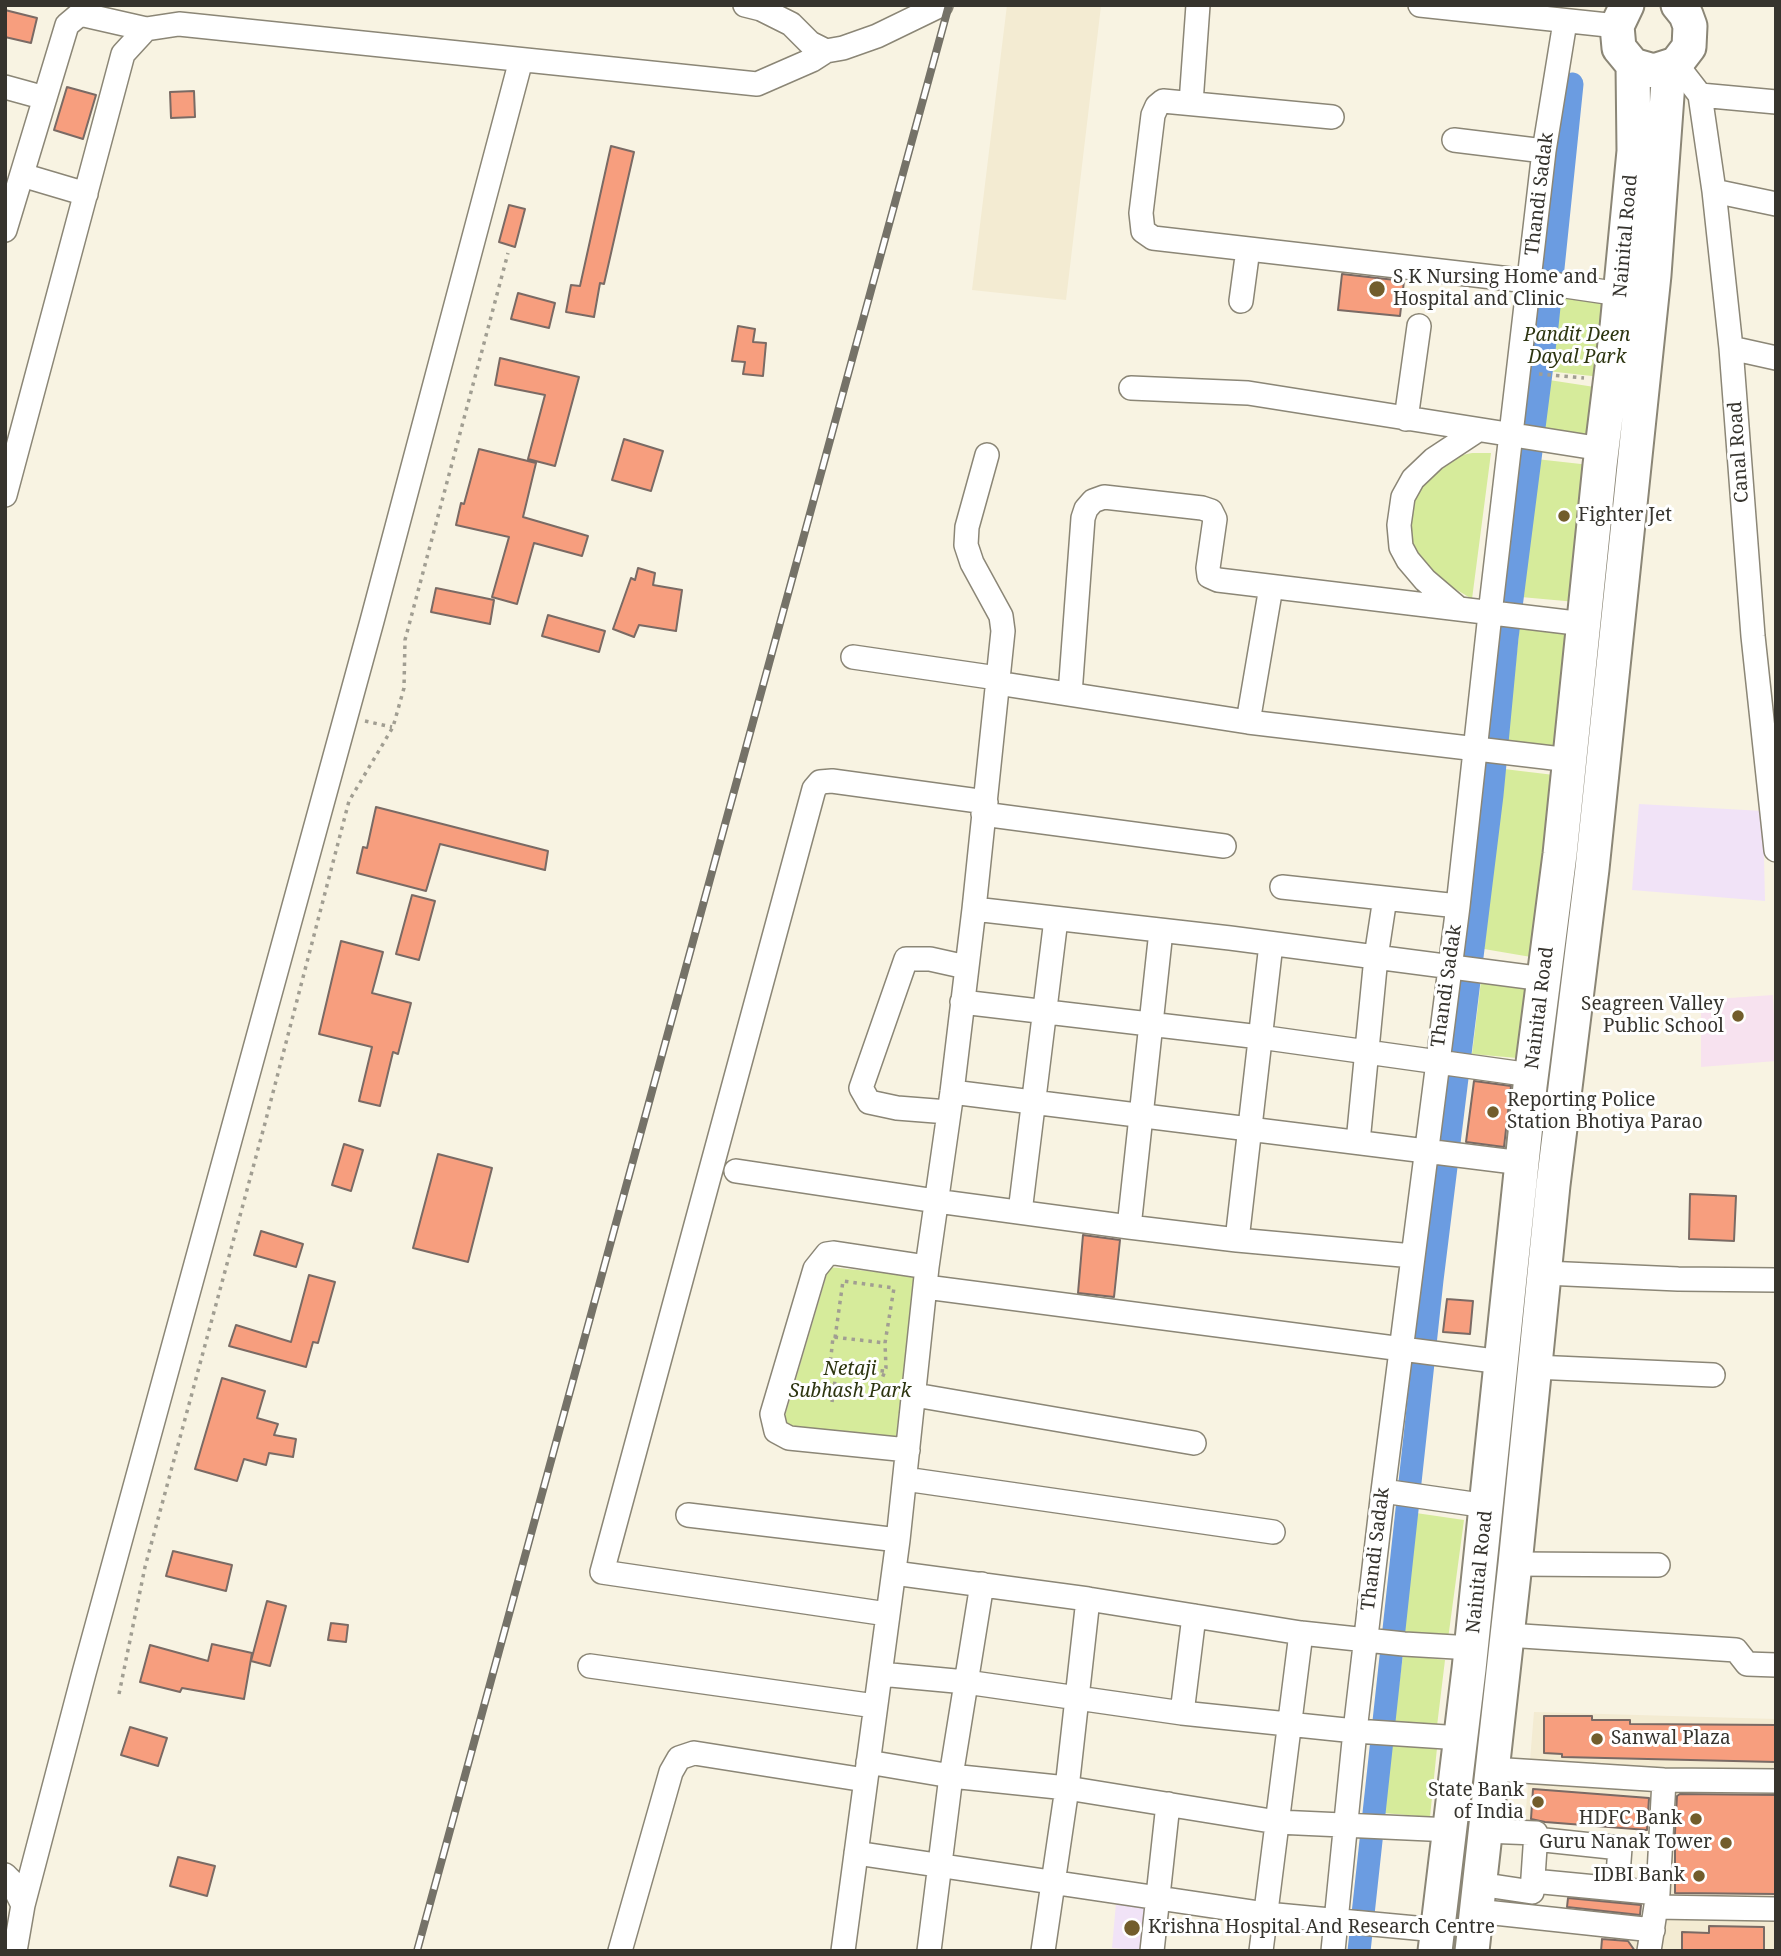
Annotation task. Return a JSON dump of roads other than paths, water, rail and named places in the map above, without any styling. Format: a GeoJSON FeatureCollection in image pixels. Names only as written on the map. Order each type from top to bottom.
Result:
{"type":"FeatureCollection","features":[{"type":"Feature","properties":{"kind":"highway"},"geometry":{"type":"LineString","coordinates":[[1624,11],[1619,48],[1633,65],[1654,71],[1672,66],[1684,56],[1691,36],[1690,26],[1681,7]]}},
{"type":"Feature","properties":{"kind":"highway","name":"Nainital Road"},"geometry":{"type":"LineString","coordinates":[[1436,1940],[1472,1648],[1531,1075],[1570,760],[1620,294],[1634,150],[1633,65]]}},
{"type":"Feature","properties":{"kind":"highway","name":"Nainital Road"},"geometry":{"type":"LineString","coordinates":[[1472,1951],[1636,453],[1672,66]]}},
{"type":"Feature","properties":{"kind":"highway"},"geometry":{"type":"LineString","coordinates":[[1602,449],[1636,453]]}},
{"type":"Feature","properties":{"kind":"highway"},"geometry":{"type":"LineString","coordinates":[[1522,1163],[1556,1166]]}},
{"type":"Feature","properties":{"kind":"highway"},"geometry":{"type":"LineString","coordinates":[[1451,1830],[1485,1831]]}},
{"type":"Feature","properties":{"kind":"street"},"geometry":{"type":"LineString","coordinates":[[745,5],[794,15],[810,43],[826,51]]}},
{"type":"Feature","properties":{"kind":"street"},"geometry":{"type":"LineString","coordinates":[[5,230],[10,196],[22,175],[67,25],[80,14],[146,29],[179,24],[757,84],[826,51],[877,36],[941,5]]}},
{"type":"Feature","properties":{"kind":"street"},"geometry":{"type":"LineString","coordinates":[[1191,103],[1198,5]]}},
{"type":"Feature","properties":{"kind":"street"},"geometry":{"type":"LineString","coordinates":[[1420,5],[1565,22],[1624,11]]}},
{"type":"Feature","properties":{"kind":"street","name":"Thandi Sadak"},"geometry":{"type":"LineString","coordinates":[[1333,1951],[1354,1923],[1416,1351],[1413,1256],[1440,1152],[1464,969],[1458,906],[1488,751],[1544,283],[1545,151],[1565,22]]}},
{"type":"Feature","properties":{"kind":"street"},"geometry":{"type":"LineString","coordinates":[[5,495],[123,54],[146,29]]}},
{"type":"Feature","properties":{"kind":"street"},"geometry":{"type":"LineString","coordinates":[[15,1951],[23,1905],[84,1673],[346,717],[521,60]]}},
{"type":"Feature","properties":{"kind":"street","name":"Canal Road"},"geometry":{"type":"LineString","coordinates":[[1672,66],[1700,95],[1714,191],[1765,637],[1776,850]]}},
{"type":"Feature","properties":{"kind":"street"},"geometry":{"type":"LineString","coordinates":[[5,87],[45,98]]}},
{"type":"Feature","properties":{"kind":"street"},"geometry":{"type":"LineString","coordinates":[[1700,95],[1776,102]]}},
{"type":"Feature","properties":{"kind":"street"},"geometry":{"type":"LineString","coordinates":[[1332,117],[1163,101],[1153,115],[1141,214],[1143,231],[1153,238],[1620,294]]}},
{"type":"Feature","properties":{"kind":"street"},"geometry":{"type":"LineString","coordinates":[[1454,140],[1545,151]]}},
{"type":"Feature","properties":{"kind":"street"},"geometry":{"type":"LineString","coordinates":[[22,175],[86,194]]}},
{"type":"Feature","properties":{"kind":"street"},"geometry":{"type":"LineString","coordinates":[[1714,191],[1776,204]]}},
{"type":"Feature","properties":{"kind":"street"},"geometry":{"type":"LineString","coordinates":[[1241,302],[1248,249]]}},
{"type":"Feature","properties":{"kind":"street"},"geometry":{"type":"LineString","coordinates":[[1406,419],[1419,326]]}},
{"type":"Feature","properties":{"kind":"street"},"geometry":{"type":"LineString","coordinates":[[1731,348],[1776,358]]}},
{"type":"Feature","properties":{"kind":"street"},"geometry":{"type":"LineString","coordinates":[[1131,388],[1248,393],[1602,449]]}},
{"type":"Feature","properties":{"kind":"street"},"geometry":{"type":"LineString","coordinates":[[1459,608],[1425,580],[1408,560],[1401,547],[1399,525],[1403,497],[1413,479],[1434,459],[1478,430]]}},
{"type":"Feature","properties":{"kind":"street"},"geometry":{"type":"LineString","coordinates":[[844,1951],[898,1541],[926,1277],[974,909],[1003,631],[1001,616],[972,563],[966,545],[967,527],[987,455]]}},
{"type":"Feature","properties":{"kind":"street"},"geometry":{"type":"LineString","coordinates":[[1070,694],[1083,518],[1093,501],[1104,497],[1211,511],[1215,519],[1209,576],[1218,580],[1584,624]]}},
{"type":"Feature","properties":{"kind":"street"},"geometry":{"type":"LineString","coordinates":[[1248,722],[1272,587]]}},
{"type":"Feature","properties":{"kind":"street"},"geometry":{"type":"LineString","coordinates":[[853,657],[1248,722],[1570,760]]}},
{"type":"Feature","properties":{"kind":"street"},"geometry":{"type":"LineString","coordinates":[[887,1614],[602,1572],[814,789],[820,782],[832,781],[1224,846]]}},
{"type":"Feature","properties":{"kind":"street"},"geometry":{"type":"LineString","coordinates":[[1282,887],[1458,906]]}},
{"type":"Feature","properties":{"kind":"street"},"geometry":{"type":"LineString","coordinates":[[1358,1142],[1376,957],[1385,898]]}},
{"type":"Feature","properties":{"kind":"street"},"geometry":{"type":"LineString","coordinates":[[974,909],[1271,943],[1544,979]]}},
{"type":"Feature","properties":{"kind":"street"},"geometry":{"type":"LineString","coordinates":[[1020,1212],[1056,919]]}},
{"type":"Feature","properties":{"kind":"street"},"geometry":{"type":"LineString","coordinates":[[1129,1227],[1161,931]]}},
{"type":"Feature","properties":{"kind":"street"},"geometry":{"type":"LineString","coordinates":[[1237,1240],[1271,943]]}},
{"type":"Feature","properties":{"kind":"street"},"geometry":{"type":"LineString","coordinates":[[966,967],[930,958],[906,958],[861,1088],[869,1102],[897,1108],[950,1102],[1033,1103],[1522,1163]]}},
{"type":"Feature","properties":{"kind":"street"},"geometry":{"type":"LineString","coordinates":[[962,1002],[1151,1023],[1531,1075]]}},
{"type":"Feature","properties":{"kind":"street"},"geometry":{"type":"LineString","coordinates":[[736,1171],[1129,1227],[1413,1256]]}},
{"type":"Feature","properties":{"kind":"street"},"geometry":{"type":"LineString","coordinates":[[908,1450],[789,1438],[776,1431],[772,1414],[815,1269],[827,1254],[834,1253],[926,1277],[1502,1362]]}},
{"type":"Feature","properties":{"kind":"street"},"geometry":{"type":"LineString","coordinates":[[1545,1273],[1776,1280]]}},
{"type":"Feature","properties":{"kind":"street"},"geometry":{"type":"LineString","coordinates":[[1534,1367],[1713,1375]]}},
{"type":"Feature","properties":{"kind":"street"},"geometry":{"type":"LineString","coordinates":[[915,1395],[1194,1443]]}},
{"type":"Feature","properties":{"kind":"street"},"geometry":{"type":"LineString","coordinates":[[905,1479],[1273,1532]]}},
{"type":"Feature","properties":{"kind":"street"},"geometry":{"type":"LineString","coordinates":[[1400,1494],[1487,1506]]}},
{"type":"Feature","properties":{"kind":"street"},"geometry":{"type":"LineString","coordinates":[[688,1515],[898,1541]]}},
{"type":"Feature","properties":{"kind":"street"},"geometry":{"type":"LineString","coordinates":[[1515,1563],[1658,1565]]}},
{"type":"Feature","properties":{"kind":"street"},"geometry":{"type":"LineString","coordinates":[[894,1573],[1088,1599],[1301,1633],[1472,1648]]}},
{"type":"Feature","properties":{"kind":"street"},"geometry":{"type":"LineString","coordinates":[[929,1951],[951,1776],[982,1584]]}},
{"type":"Feature","properties":{"kind":"street"},"geometry":{"type":"LineString","coordinates":[[1043,1951],[1078,1697],[1088,1599]]}},
{"type":"Feature","properties":{"kind":"street"},"geometry":{"type":"LineString","coordinates":[[1182,1713],[1194,1616]]}},
{"type":"Feature","properties":{"kind":"street"},"geometry":{"type":"LineString","coordinates":[[1261,1951],[1301,1633]]}},
{"type":"Feature","properties":{"kind":"street"},"geometry":{"type":"LineString","coordinates":[[1507,1636],[1736,1650],[1747,1664],[1776,1665]]}},
{"type":"Feature","properties":{"kind":"street"},"geometry":{"type":"LineString","coordinates":[[590,1665],[875,1706]]}},
{"type":"Feature","properties":{"kind":"street"},"geometry":{"type":"LineString","coordinates":[[880,1674],[966,1682],[1182,1713],[1461,1738]]}},
{"type":"Feature","properties":{"kind":"street"},"geometry":{"type":"LineString","coordinates":[[620,1951],[671,1772],[679,1758],[694,1753],[1066,1788],[1277,1822],[1451,1830]]}},
{"type":"Feature","properties":{"kind":"street"},"geometry":{"type":"LineString","coordinates":[[1491,1769],[1664,1780],[1776,1782]]}},
{"type":"Feature","properties":{"kind":"street"},"geometry":{"type":"LineString","coordinates":[[1654,1923],[1664,1780]]}},
{"type":"Feature","properties":{"kind":"street"},"geometry":{"type":"LineString","coordinates":[[1152,1951],[1168,1804]]}},
{"type":"Feature","properties":{"kind":"street"},"geometry":{"type":"LineString","coordinates":[[1477,1898],[1532,1892],[1536,1833],[1485,1831]]}},
{"type":"Feature","properties":{"kind":"street"},"geometry":{"type":"LineString","coordinates":[[1535,1839],[1620,1847],[1617,1888]]}},
{"type":"Feature","properties":{"kind":"street"},"geometry":{"type":"LineString","coordinates":[[856,1853],[1052,1884],[1266,1914],[1354,1923],[1436,1940]]}},
{"type":"Feature","properties":{"kind":"street"},"geometry":{"type":"LineString","coordinates":[[5,1875],[23,1905]]}},
{"type":"Feature","properties":{"kind":"street"},"geometry":{"type":"LineString","coordinates":[[1533,1881],[1617,1888],[1654,1923]]}},
{"type":"Feature","properties":{"kind":"street"},"geometry":{"type":"LineString","coordinates":[[1477,1898],[1518,1922],[1654,1923],[1776,1909]]}},
{"type":"Feature","properties":{"kind":"waterway"},"geometry":{"type":"LineString","coordinates":[[1359,1951],[1432,1280],[1492,795],[1507,638],[1547,326],[1572,84]]}},
{"type":"Feature","properties":{"kind":"railway"},"geometry":{"type":"LineString","coordinates":[[417,1951],[949,5]]}},
{"type":"Feature","properties":{"kind":"place","name":"S K Nursing Home and Hospital and Clinic"},"geometry":{"type":"Point","coordinates":[1377,289]}},
{"type":"Feature","properties":{"kind":"place","name":"Fighter Jet"},"geometry":{"type":"Point","coordinates":[1564,516]}},
{"type":"Feature","properties":{"kind":"place","name":"Seagreen Valley Public School"},"geometry":{"type":"Point","coordinates":[1738,1016]}},
{"type":"Feature","properties":{"kind":"place","name":"Reporting Police Station Bhotiya Parao"},"geometry":{"type":"Point","coordinates":[1493,1112]}},
{"type":"Feature","properties":{"kind":"place","name":"Sanwal Plaza"},"geometry":{"type":"Point","coordinates":[1597,1739]}},
{"type":"Feature","properties":{"kind":"place","name":"State Bank of India"},"geometry":{"type":"Point","coordinates":[1538,1802]}},
{"type":"Feature","properties":{"kind":"place","name":"HDFC Bank"},"geometry":{"type":"Point","coordinates":[1696,1819]}},
{"type":"Feature","properties":{"kind":"place","name":"Guru Nanak Tower"},"geometry":{"type":"Point","coordinates":[1726,1843]}},
{"type":"Feature","properties":{"kind":"place","name":"IDBI Bank"},"geometry":{"type":"Point","coordinates":[1699,1876]}},
{"type":"Feature","properties":{"kind":"place","name":"Krishna Hospital And Research Centre"},"geometry":{"type":"Point","coordinates":[1132,1928]}},
{"type":"Feature","properties":{"kind":"park label","name":"Pandit Deen Dayal Park"},"geometry":{"type":"Point","coordinates":[1577,347]}},
{"type":"Feature","properties":{"kind":"park label","name":"Netaji Subhash Park"},"geometry":{"type":"Point","coordinates":[850,1381]}}]}
